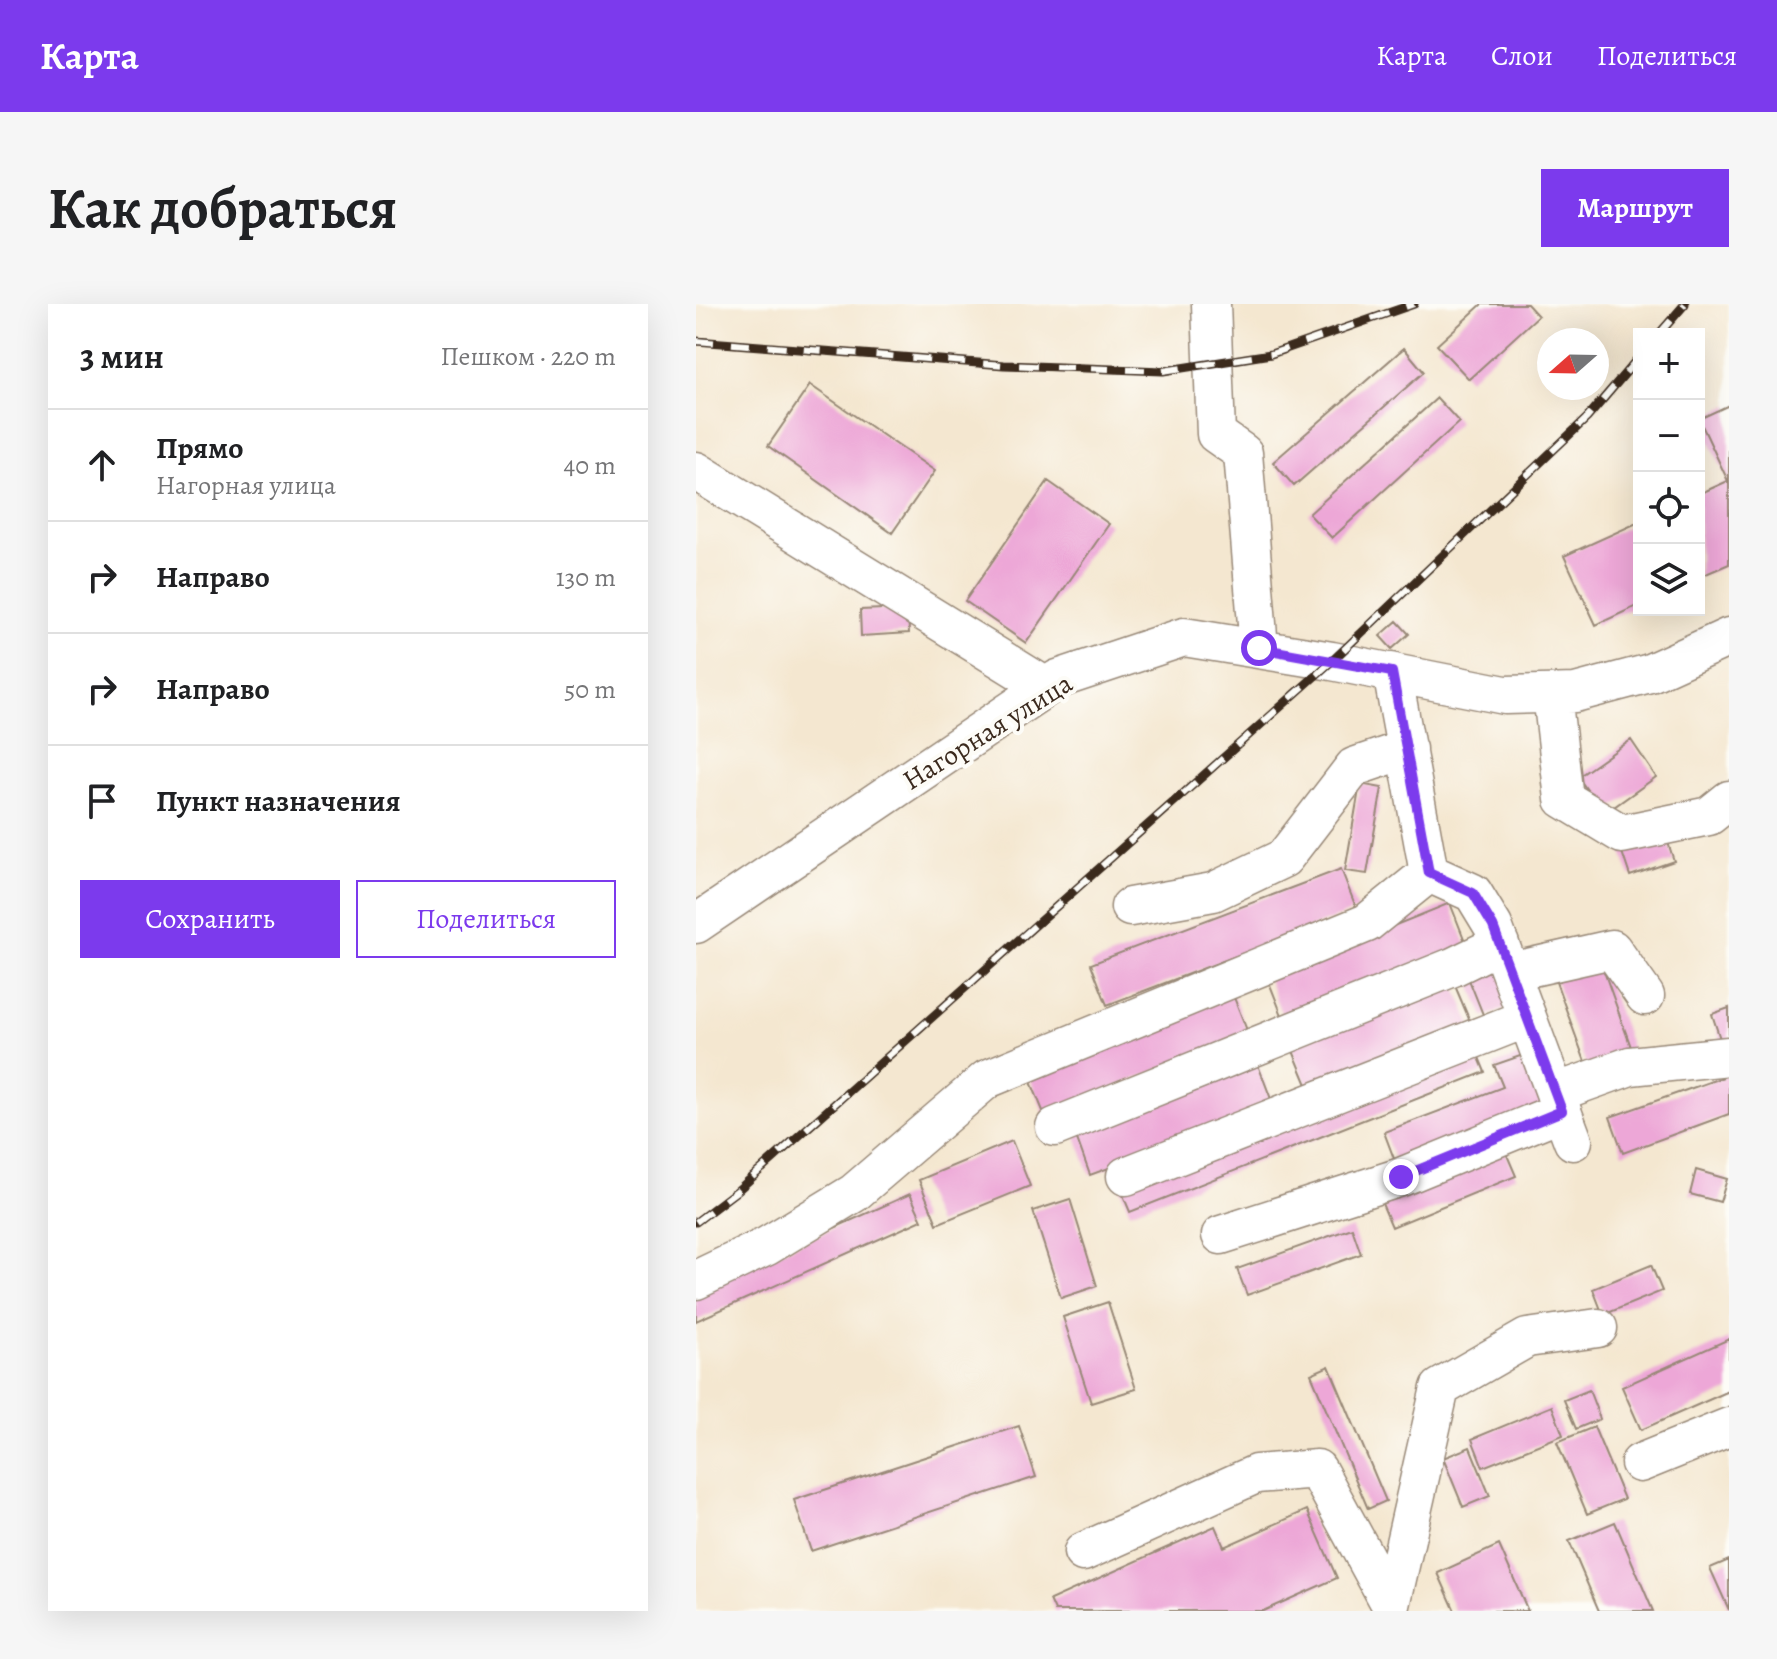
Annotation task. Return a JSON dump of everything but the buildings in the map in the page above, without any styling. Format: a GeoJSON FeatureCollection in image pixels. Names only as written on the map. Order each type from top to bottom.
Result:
{"type":"FeatureCollection","features":[{"type":"Feature","properties":{"kind":"street"},"geometry":{"type":"LineString","coordinates":[[1211,304],[1216,434],[1243,453],[1259,648]]}},
{"type":"Feature","properties":{"kind":"street"},"geometry":{"type":"LineString","coordinates":[[696,471],[1046,687]]}},
{"type":"Feature","properties":{"kind":"street","name":"Нагорная улица"},"geometry":{"type":"LineString","coordinates":[[696,924],[1058,679],[1184,637],[1392,672],[1505,695],[1575,693],[1650,673],[1729,637]]}},
{"type":"Feature","properties":{"kind":"street"},"geometry":{"type":"LineString","coordinates":[[1392,672],[1429,873]]}},
{"type":"Feature","properties":{"kind":"street"},"geometry":{"type":"LineString","coordinates":[[1552,694],[1564,799],[1622,834],[1709,816],[1729,800]]}},
{"type":"Feature","properties":{"kind":"street"},"geometry":{"type":"LineString","coordinates":[[1130,907],[1213,892],[1284,858],[1354,767],[1407,749]]}},
{"type":"Feature","properties":{"kind":"street"},"geometry":{"type":"LineString","coordinates":[[1429,873],[1473,893],[1505,958],[1563,1115]]}},
{"type":"Feature","properties":{"kind":"street"},"geometry":{"type":"LineString","coordinates":[[696,1280],[767,1246],[854,1193],[987,1079],[1367,923],[1429,873]]}},
{"type":"Feature","properties":{"kind":"street"},"geometry":{"type":"LineString","coordinates":[[1055,1127],[1453,967],[1505,958],[1612,949],[1645,996]]}},
{"type":"Feature","properties":{"kind":"street"},"geometry":{"type":"LineString","coordinates":[[1126,1176],[1527,1018]]}},
{"type":"Feature","properties":{"kind":"street"},"geometry":{"type":"LineString","coordinates":[[1221,1235],[1401,1177],[1563,1115],[1630,1066],[1729,1056]]}},
{"type":"Feature","properties":{"kind":"street"},"geometry":{"type":"LineString","coordinates":[[1388,1609],[1440,1388],[1527,1338],[1598,1328]]}},
{"type":"Feature","properties":{"kind":"street"},"geometry":{"type":"LineString","coordinates":[[1640,1463],[1729,1427]]}},
{"type":"Feature","properties":{"kind":"street"},"geometry":{"type":"LineString","coordinates":[[1083,1552],[1256,1474],[1317,1469],[1388,1609]]}},
{"type":"Feature","properties":{"kind":"railway"},"geometry":{"type":"LineString","coordinates":[[696,341],[1004,365],[1163,371],[1271,354],[1414,304]]}},
{"type":"Feature","properties":{"kind":"railway"},"geometry":{"type":"LineString","coordinates":[[1664,328],[1685,304]]}},
{"type":"Feature","properties":{"kind":"railway"},"geometry":{"type":"LineString","coordinates":[[696,1222],[738,1190],[1332,661],[1587,418],[1633,364]]}},
{"type":"Feature","properties":{"kind":"route"},"geometry":{"type":"LineString","coordinates":[[1259,648],[1392,672],[1429,873],[1473,893],[1493,926],[1562,1111],[1401,1177]]}}]}
